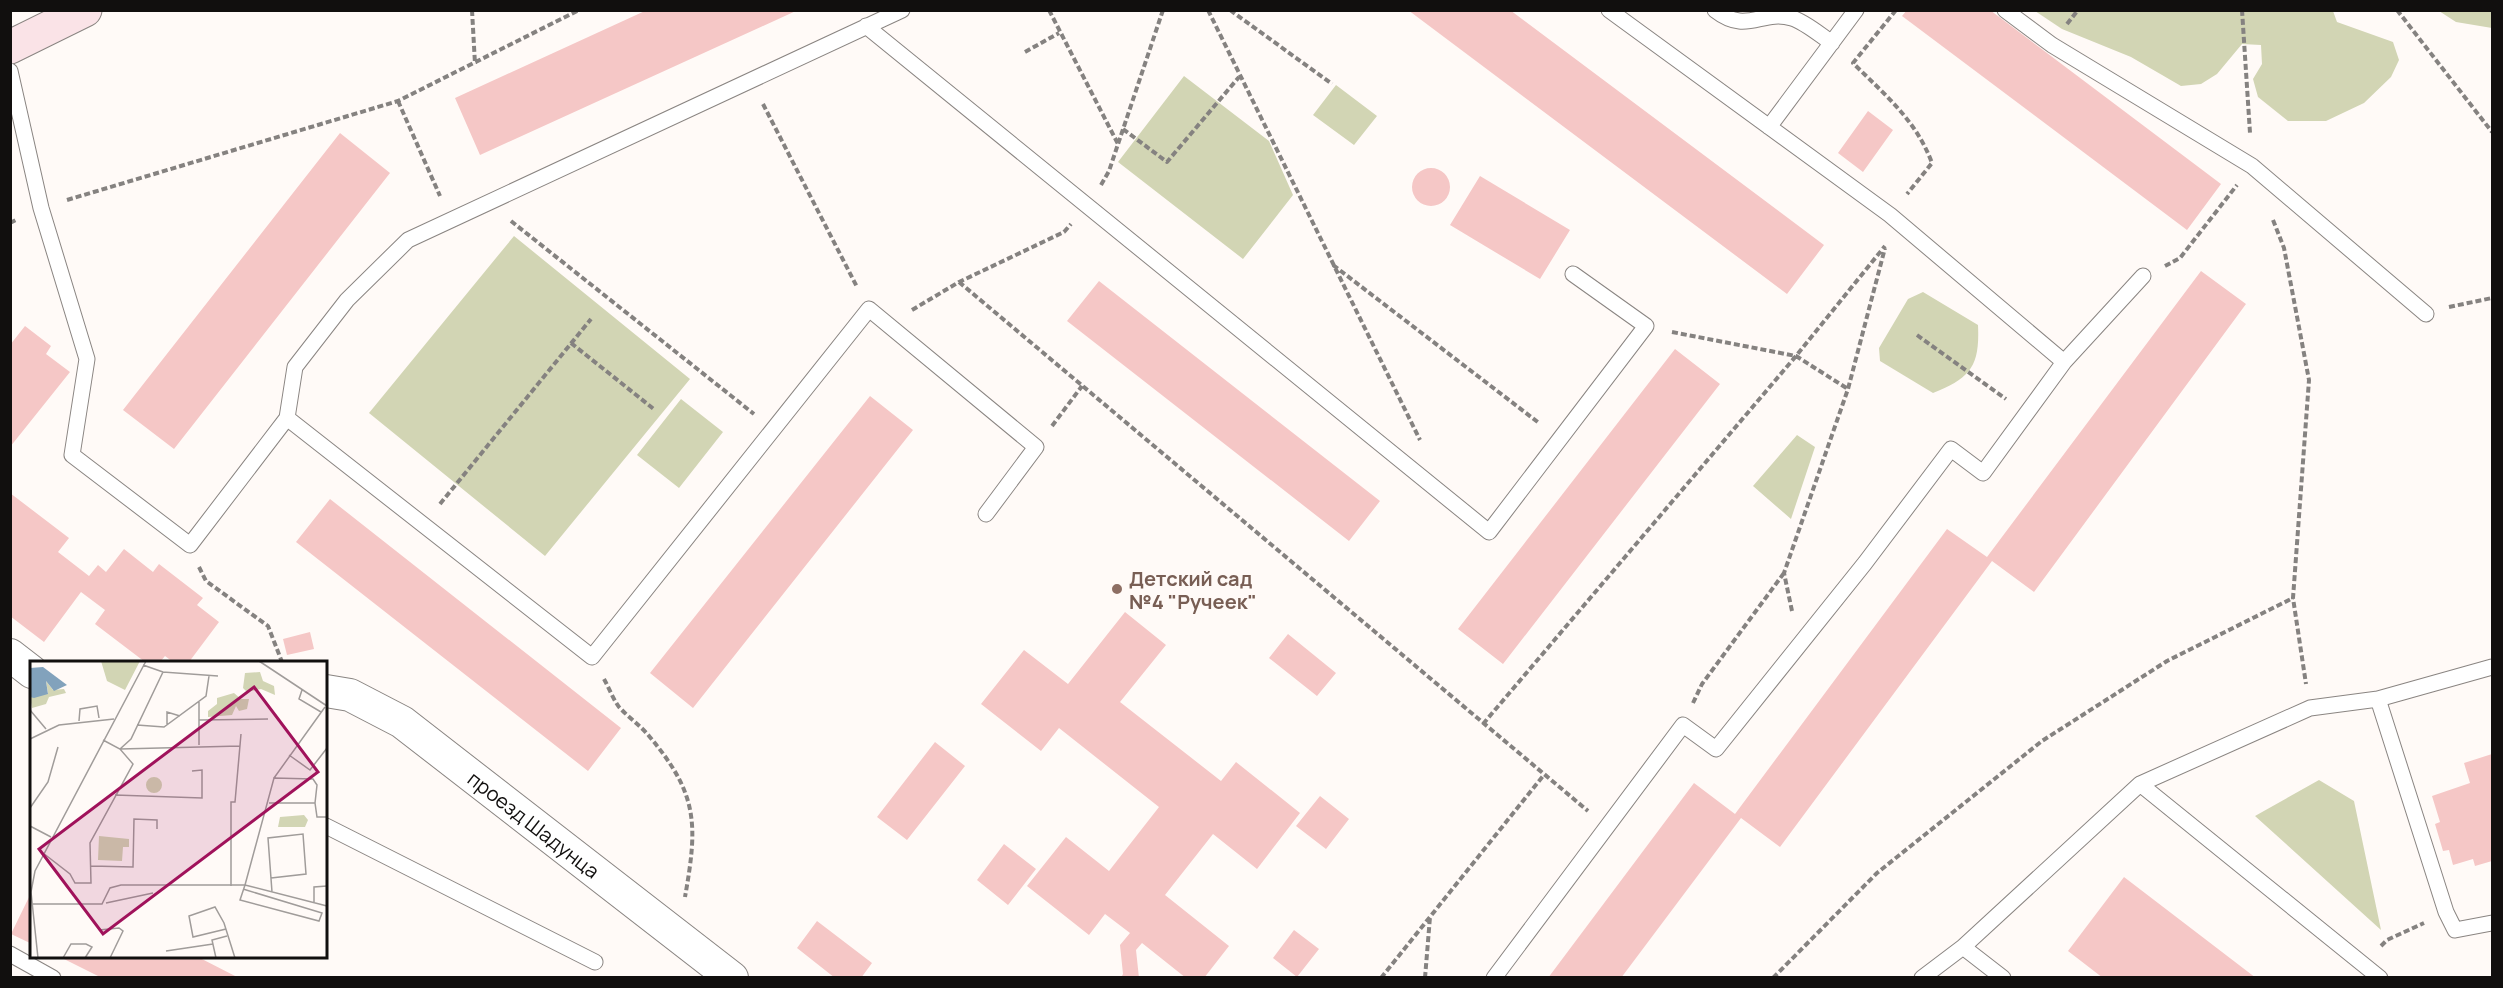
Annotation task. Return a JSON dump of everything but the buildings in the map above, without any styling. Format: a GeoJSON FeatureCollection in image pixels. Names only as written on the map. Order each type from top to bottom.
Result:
{"type":"FeatureCollection","features":[{"type":"Feature","properties":{"kind":"main road"},"geometry":{"type":"LineString","coordinates":[[10,47],[85,10]]}},
{"type":"Feature","properties":{"kind":"street"},"geometry":{"type":"LineString","coordinates":[[10,655],[30,670]]}},
{"type":"Feature","properties":{"kind":"street","name":"проезд Шадунца"},"geometry":{"type":"LineString","coordinates":[[327,691],[350,695],[402,722],[732,978]]}},
{"type":"Feature","properties":{"kind":"lane"},"geometry":{"type":"LineString","coordinates":[[10,71],[41,208],[87,359],[72,455],[190,545],[287,418],[295,367],[347,300],[408,240],[450,218],[902,10]]}},
{"type":"Feature","properties":{"kind":"lane"},"geometry":{"type":"LineString","coordinates":[[1609,10],[1890,215],[2064,362]]}},
{"type":"Feature","properties":{"kind":"lane"},"geometry":{"type":"LineString","coordinates":[[1715,10],[1727,20],[1741,23],[1765,17],[1792,18],[1832,43]]}},
{"type":"Feature","properties":{"kind":"lane"},"geometry":{"type":"LineString","coordinates":[[1769,127],[1856,10]]}},
{"type":"Feature","properties":{"kind":"lane"},"geometry":{"type":"LineString","coordinates":[[2005,10],[2052,45],[2252,166],[2426,314]]}},
{"type":"Feature","properties":{"kind":"lane"},"geometry":{"type":"LineString","coordinates":[[866,26],[1489,532],[1646,326],[1573,274]]}},
{"type":"Feature","properties":{"kind":"lane"},"geometry":{"type":"LineString","coordinates":[[1494,978],[1683,725],[1716,749],[1865,563],[1951,449],[1983,473],[2064,362],[2143,276]]}},
{"type":"Feature","properties":{"kind":"lane"},"geometry":{"type":"LineString","coordinates":[[287,418],[592,657],[868,309],[1036,447],[986,513]]}},
{"type":"Feature","properties":{"kind":"lane"},"geometry":{"type":"LineString","coordinates":[[1922,978],[1963,947],[2140,784],[2310,708],[2378,699],[2493,667]]}},
{"type":"Feature","properties":{"kind":"lane"},"geometry":{"type":"LineString","coordinates":[[2378,699],[2446,912],[2455,930],[2493,923]]}},
{"type":"Feature","properties":{"kind":"lane"},"geometry":{"type":"LineString","coordinates":[[2140,784],[2380,978]]}},
{"type":"Feature","properties":{"kind":"lane"},"geometry":{"type":"LineString","coordinates":[[327,827],[595,962]]}},
{"type":"Feature","properties":{"kind":"lane"},"geometry":{"type":"LineString","coordinates":[[1963,947],[2003,978]]}},
{"type":"Feature","properties":{"kind":"lane"},"geometry":{"type":"LineString","coordinates":[[10,954],[53,978]]}},
{"type":"Feature","properties":{"kind":"path"},"geometry":{"type":"LineString","coordinates":[[472,10],[475,64]]}},
{"type":"Feature","properties":{"kind":"path"},"geometry":{"type":"LineString","coordinates":[[10,223],[41,208],[398,101],[579,10]]}},
{"type":"Feature","properties":{"kind":"path"},"geometry":{"type":"LineString","coordinates":[[1049,10],[1118,144]]}},
{"type":"Feature","properties":{"kind":"path"},"geometry":{"type":"LineString","coordinates":[[1208,10],[1423,447]]}},
{"type":"Feature","properties":{"kind":"path"},"geometry":{"type":"LineString","coordinates":[[1230,10],[1332,84]]}},
{"type":"Feature","properties":{"kind":"path"},"geometry":{"type":"LineString","coordinates":[[1683,725],[1702,684],[1784,573],[1848,389],[1886,245],[1890,215],[1932,163],[1923,138],[1897,107],[1853,63],[1896,10]]}},
{"type":"Feature","properties":{"kind":"path"},"geometry":{"type":"LineString","coordinates":[[2143,276],[2180,258],[2252,166],[2242,10]]}},
{"type":"Feature","properties":{"kind":"path"},"geometry":{"type":"LineString","coordinates":[[2397,10],[2493,132]]}},
{"type":"Feature","properties":{"kind":"path"},"geometry":{"type":"LineString","coordinates":[[1026,52],[1059,33]]}},
{"type":"Feature","properties":{"kind":"path"},"geometry":{"type":"LineString","coordinates":[[1123,129],[1167,162],[1239,77]]}},
{"type":"Feature","properties":{"kind":"path"},"geometry":{"type":"LineString","coordinates":[[750,79],[868,309]]}},
{"type":"Feature","properties":{"kind":"path"},"geometry":{"type":"LineString","coordinates":[[398,101],[450,218]]}},
{"type":"Feature","properties":{"kind":"path"},"geometry":{"type":"LineString","coordinates":[[487,202],[773,429]]}},
{"type":"Feature","properties":{"kind":"path"},"geometry":{"type":"LineString","coordinates":[[2272,217],[2284,248],[2310,380],[2293,598],[2310,708]]}},
{"type":"Feature","properties":{"kind":"path"},"geometry":{"type":"LineString","coordinates":[[1483,724],[1796,356],[1886,245]]}},
{"type":"Feature","properties":{"kind":"path"},"geometry":{"type":"LineString","coordinates":[[1333,264],[1560,439]]}},
{"type":"Feature","properties":{"kind":"path"},"geometry":{"type":"LineString","coordinates":[[959,282],[1543,776],[1608,826]]}},
{"type":"Feature","properties":{"kind":"path"},"geometry":{"type":"LineString","coordinates":[[2426,314],[2493,298]]}},
{"type":"Feature","properties":{"kind":"path"},"geometry":{"type":"LineString","coordinates":[[423,524],[591,319]]}},
{"type":"Feature","properties":{"kind":"path"},"geometry":{"type":"LineString","coordinates":[[1680,333],[1796,356],[1848,389]]}},
{"type":"Feature","properties":{"kind":"path"},"geometry":{"type":"LineString","coordinates":[[1917,335],[2026,414]]}},
{"type":"Feature","properties":{"kind":"path"},"geometry":{"type":"LineString","coordinates":[[572,343],[655,410]]}},
{"type":"Feature","properties":{"kind":"path"},"geometry":{"type":"LineString","coordinates":[[1036,447],[1082,386]]}},
{"type":"Feature","properties":{"kind":"path"},"geometry":{"type":"LineString","coordinates":[[190,545],[206,581],[268,626],[281,661]]}},
{"type":"Feature","properties":{"kind":"path"},"geometry":{"type":"LineString","coordinates":[[1784,573],[1799,643]]}},
{"type":"Feature","properties":{"kind":"path"},"geometry":{"type":"LineString","coordinates":[[1773,978],[1876,873],[2043,741],[2167,661],[2293,598]]}},
{"type":"Feature","properties":{"kind":"path"},"geometry":{"type":"LineString","coordinates":[[592,657],[617,705],[648,734],[683,782],[692,818],[693,849],[678,935]]}},
{"type":"Feature","properties":{"kind":"path"},"geometry":{"type":"LineString","coordinates":[[1381,978],[1543,776]]}},
{"type":"Feature","properties":{"kind":"path"},"geometry":{"type":"LineString","coordinates":[[2387,940],[2446,912]]}},
{"type":"Feature","properties":{"kind":"path"},"geometry":{"type":"LineString","coordinates":[[1425,978],[1430,916]]}},
{"type":"Feature","properties":{"kind":"green space"},"geometry":{"type":"Polygon","coordinates":[[[2035,11],[2333,11],[2337,22],[2393,42],[2399,60],[2391,77],[2364,103],[2326,121],[2288,121],[2258,97],[2253,79],[2262,64],[2261,45],[2242,44],[2217,74],[2201,84],[2181,86],[2131,57],[2062,29],[2035,11]]]}},
{"type":"Feature","properties":{"kind":"green space"},"geometry":{"type":"Polygon","coordinates":[[[2439,11],[2492,11],[2492,28],[2456,22],[2439,11]]]}},
{"type":"Feature","properties":{"kind":"green space"},"geometry":{"type":"Polygon","coordinates":[[[1184,76],[1269,141],[1293,195],[1243,259],[1118,162],[1184,76]]]}},
{"type":"Feature","properties":{"kind":"green space"},"geometry":{"type":"Polygon","coordinates":[[[1336,85],[1377,116],[1354,145],[1313,115],[1336,85]]]}},
{"type":"Feature","properties":{"kind":"green space"},"geometry":{"type":"Polygon","coordinates":[[[514,236],[690,379],[545,556],[369,413],[514,236]]]}},
{"type":"Feature","properties":{"kind":"green space"},"geometry":{"type":"Polygon","coordinates":[[[1923,292],[1978,325],[1977,351],[1970,369],[1956,382],[1933,393],[1880,361],[1879,348],[1908,299],[1923,292]]]}},
{"type":"Feature","properties":{"kind":"green space"},"geometry":{"type":"Polygon","coordinates":[[[681,399],[723,432],[679,488],[637,455],[681,399]]]}},
{"type":"Feature","properties":{"kind":"green space"},"geometry":{"type":"Polygon","coordinates":[[[1797,435],[1815,447],[1791,519],[1753,486],[1797,435]]]}},
{"type":"Feature","properties":{"kind":"green space"},"geometry":{"type":"Polygon","coordinates":[[[2319,780],[2354,801],[2381,930],[2255,816],[2319,780]]]}},
{"type":"Feature","properties":{"kind":"place","name":"Детский сад №4 \"Ручеек\""},"geometry":{"type":"Point","coordinates":[1117,589]}}]}
